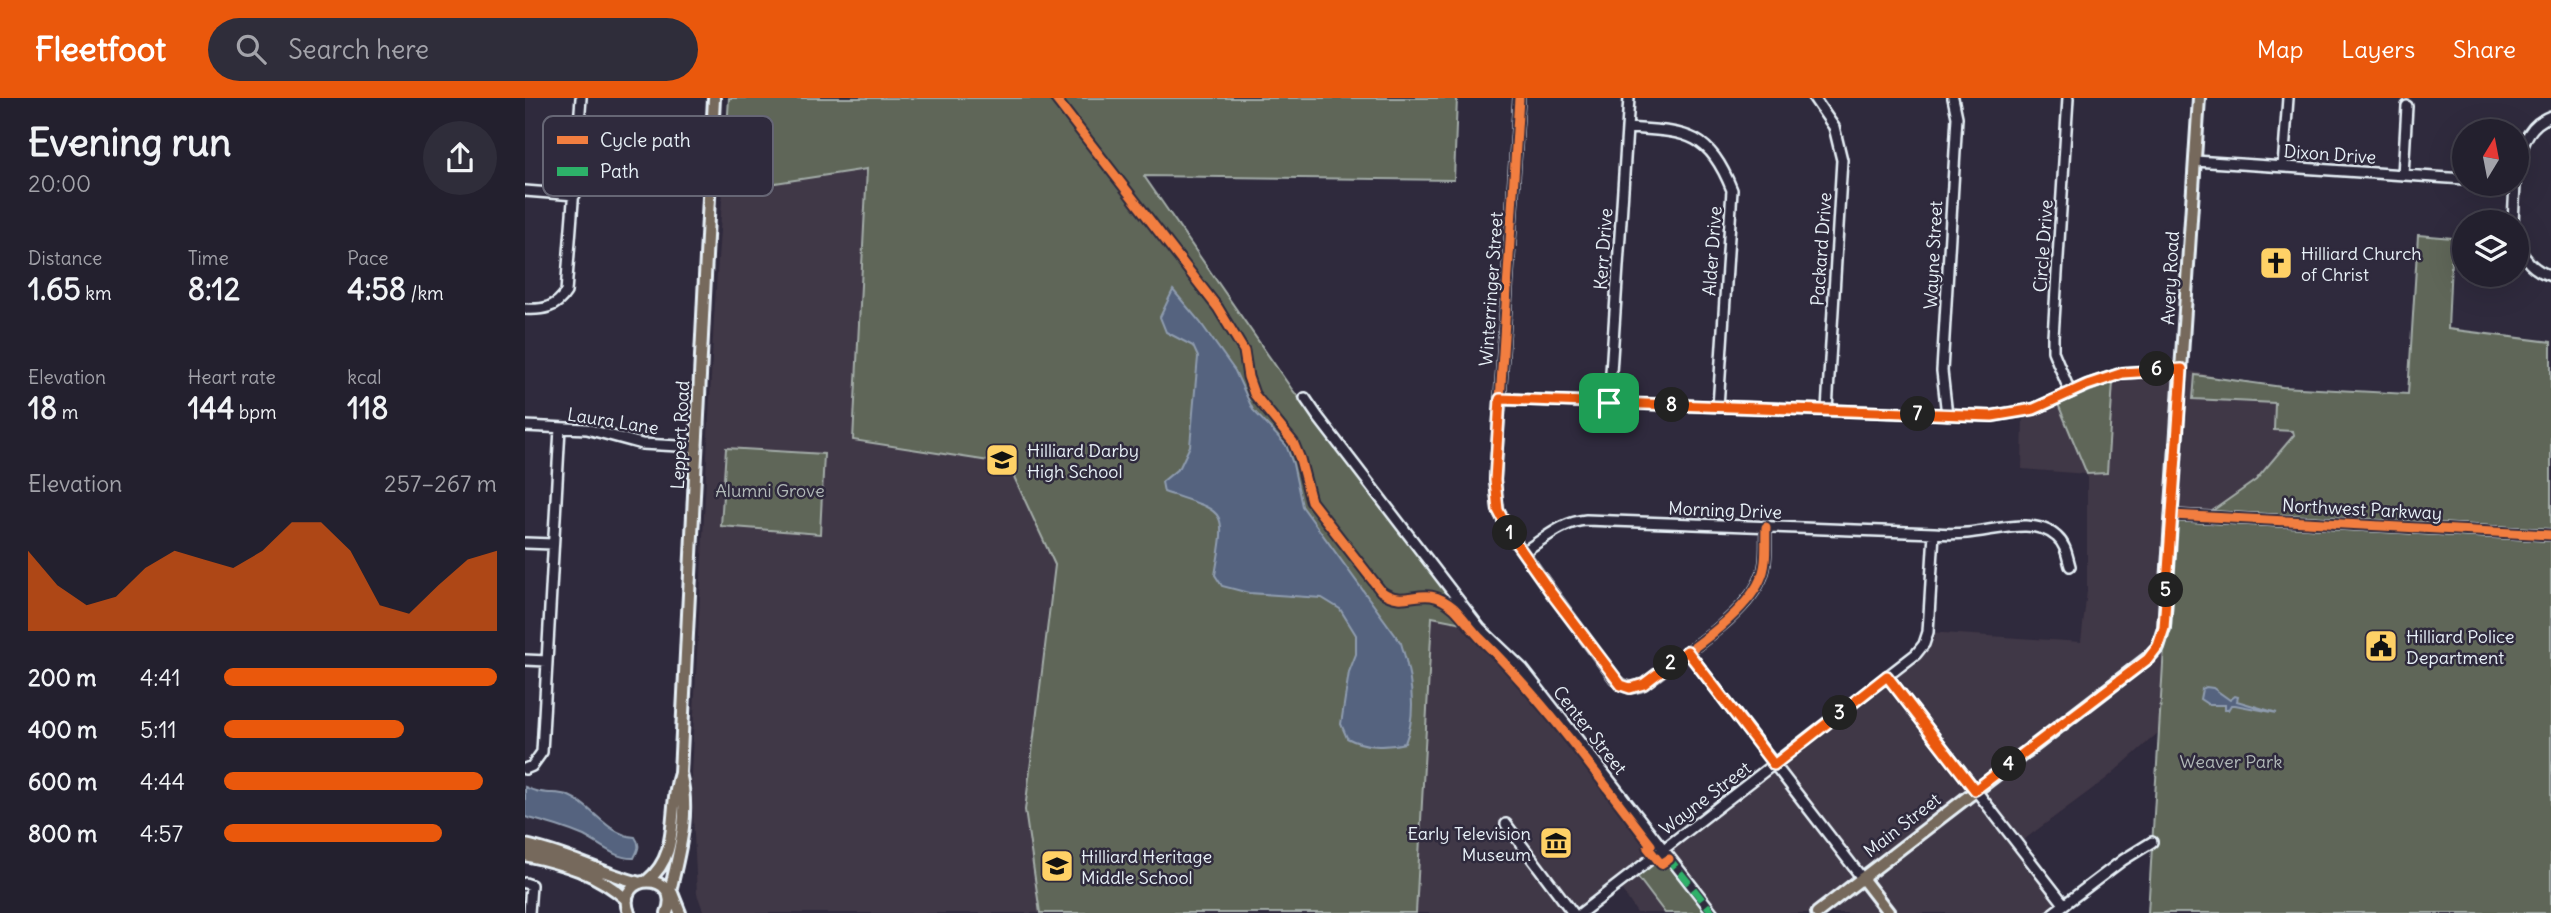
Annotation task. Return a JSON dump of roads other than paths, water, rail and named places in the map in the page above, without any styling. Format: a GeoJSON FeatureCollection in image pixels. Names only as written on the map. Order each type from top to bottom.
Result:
{"type":"FeatureCollection","features":[{"type":"Feature","properties":{"kind":"main road","name":"Leppert Road"},"geometry":{"type":"LineString","coordinates":[[713,116],[714,98]]}},
{"type":"Feature","properties":{"kind":"main road","name":"Avery Road"},"geometry":{"type":"LineString","coordinates":[[2164,628],[2199,98]]}},
{"type":"Feature","properties":{"kind":"main road","name":"Leppert Road"},"geometry":{"type":"LineString","coordinates":[[627,909],[632,888],[658,872],[667,852],[673,825],[675,789],[680,773],[709,196]]}},
{"type":"Feature","properties":{"kind":"main road","name":"Main Street"},"geometry":{"type":"LineString","coordinates":[[1817,913],[2148,659],[2158,646],[2164,628]]}},
{"type":"Feature","properties":{"kind":"main road","name":"Leppert Road"},"geometry":{"type":"LineString","coordinates":[[669,904],[684,825],[684,789],[680,773]]}},
{"type":"Feature","properties":{"kind":"main road"},"geometry":{"type":"LineString","coordinates":[[525,845],[565,856],[614,877],[663,887],[669,904],[680,913]]}},
{"type":"Feature","properties":{"kind":"main road"},"geometry":{"type":"LineString","coordinates":[[525,855],[595,876],[627,909]]}},
{"type":"Feature","properties":{"kind":"main road"},"geometry":{"type":"LineString","coordinates":[[1862,878],[1889,913]]}},
{"type":"Feature","properties":{"kind":"street"},"geometry":{"type":"LineString","coordinates":[[580,116],[581,98]]}},
{"type":"Feature","properties":{"kind":"street","name":"Winterringer Street"},"geometry":{"type":"LineString","coordinates":[[1519,98],[1495,480],[1498,510],[1512,537],[1621,685],[1630,688],[1644,684],[1687,651]]}},
{"type":"Feature","properties":{"kind":"street","name":"Kerr Drive"},"geometry":{"type":"LineString","coordinates":[[1609,403],[1629,98]]}},
{"type":"Feature","properties":{"kind":"street","name":"Packard Drive"},"geometry":{"type":"LineString","coordinates":[[1814,98],[1834,127],[1842,160],[1827,410]]}},
{"type":"Feature","properties":{"kind":"street","name":"Wayne Street"},"geometry":{"type":"LineString","coordinates":[[1947,415],[1942,370],[1957,117],[1953,98]]}},
{"type":"Feature","properties":{"kind":"street","name":"Circle Drive"},"geometry":{"type":"LineString","coordinates":[[2068,98],[2053,351],[2070,393]]}},
{"type":"Feature","properties":{"kind":"street"},"geometry":{"type":"LineString","coordinates":[[2283,167],[2288,98]]}},
{"type":"Feature","properties":{"kind":"street"},"geometry":{"type":"LineString","coordinates":[[2403,175],[2407,106]]}},
{"type":"Feature","properties":{"kind":"street"},"geometry":{"type":"LineString","coordinates":[[2529,128],[2531,122],[2551,116]]}},
{"type":"Feature","properties":{"kind":"street","name":"Alder Drive"},"geometry":{"type":"LineString","coordinates":[[1626,128],[1676,132],[1703,143],[1722,165],[1732,190],[1718,407]]}},
{"type":"Feature","properties":{"kind":"street","name":"Dixon Drive"},"geometry":{"type":"LineString","coordinates":[[2195,161],[2452,178]]}},
{"type":"Feature","properties":{"kind":"street"},"geometry":{"type":"LineString","coordinates":[[525,191],[543,192]]}},
{"type":"Feature","properties":{"kind":"street"},"geometry":{"type":"LineString","coordinates":[[525,309],[551,307],[561,300],[568,283],[575,196]]}},
{"type":"Feature","properties":{"kind":"street"},"geometry":{"type":"LineString","coordinates":[[2529,264],[2551,276]]}},
{"type":"Feature","properties":{"kind":"street"},"geometry":{"type":"LineString","coordinates":[[1500,399],[1992,416],[2034,409],[2123,373],[2182,369]]}},
{"type":"Feature","properties":{"kind":"street","name":"Center Street"},"geometry":{"type":"LineString","coordinates":[[1305,398],[1480,628],[1523,669],[1713,913]]}},
{"type":"Feature","properties":{"kind":"street","name":"Laura Lane"},"geometry":{"type":"LineString","coordinates":[[525,426],[587,429],[642,444],[697,447]]}},
{"type":"Feature","properties":{"kind":"street"},"geometry":{"type":"LineString","coordinates":[[528,768],[542,752],[560,428]]}},
{"type":"Feature","properties":{"kind":"street","name":"Northwest Parkway"},"geometry":{"type":"LineString","coordinates":[[2172,515],[2551,535]]}},
{"type":"Feature","properties":{"kind":"street","name":"Morning Drive"},"geometry":{"type":"LineString","coordinates":[[1523,552],[1562,526],[1586,520],[1934,534],[1965,534],[2037,527],[2057,537],[2064,545],[2070,566]]}},
{"type":"Feature","properties":{"kind":"street"},"geometry":{"type":"LineString","coordinates":[[1766,527],[1765,565],[1761,579],[1748,601],[1687,651],[1862,878]]}},
{"type":"Feature","properties":{"kind":"street","name":"Wayne Street"},"geometry":{"type":"LineString","coordinates":[[1581,913],[1916,654],[1924,644],[1928,632],[1934,534]]}},
{"type":"Feature","properties":{"kind":"street"},"geometry":{"type":"LineString","coordinates":[[525,543],[553,544]]}},
{"type":"Feature","properties":{"kind":"street"},"geometry":{"type":"LineString","coordinates":[[525,660],[547,661]]}},
{"type":"Feature","properties":{"kind":"street"},"geometry":{"type":"LineString","coordinates":[[1887,676],[2064,904]]}},
{"type":"Feature","properties":{"kind":"street"},"geometry":{"type":"LineString","coordinates":[[1506,824],[1573,913]]}},
{"type":"Feature","properties":{"kind":"street"},"geometry":{"type":"LineString","coordinates":[[2053,913],[2123,860],[2152,842]]}},
{"type":"Feature","properties":{"kind":"street"},"geometry":{"type":"LineString","coordinates":[[528,884],[529,913]]}},
{"type":"Feature","properties":{"kind":"water"},"geometry":{"type":"Polygon","coordinates":[[[1173,290],[1235,371],[1253,410],[1286,445],[1302,506],[1401,643],[1412,693],[1411,718],[1405,743],[1375,746],[1347,738],[1341,724],[1349,672],[1356,654],[1356,635],[1340,609],[1322,598],[1249,593],[1222,586],[1215,575],[1221,536],[1218,516],[1200,504],[1164,492],[1162,482],[1180,467],[1190,446],[1198,357],[1193,346],[1166,332],[1160,317],[1173,290]]]}},
{"type":"Feature","properties":{"kind":"water"},"geometry":{"type":"Polygon","coordinates":[[[2213,688],[2230,700],[2235,696],[2238,697],[2237,701],[2277,713],[2235,705],[2225,710],[2225,705],[2209,705],[2200,699],[2202,689],[2213,688]]]}},
{"type":"Feature","properties":{"kind":"water"},"geometry":{"type":"Polygon","coordinates":[[[525,787],[569,796],[616,831],[635,837],[638,850],[634,858],[614,854],[570,830],[525,817],[525,787]]]}},
{"type":"Feature","properties":{"kind":"place","name":"Hilliard Church of Christ"},"geometry":{"type":"Point","coordinates":[2276,263]}},
{"type":"Feature","properties":{"kind":"place","name":"Hilliard Darby High School"},"geometry":{"type":"Point","coordinates":[1002,460]}},
{"type":"Feature","properties":{"kind":"place","name":"Hilliard Police Department"},"geometry":{"type":"Point","coordinates":[2381,646]}},
{"type":"Feature","properties":{"kind":"place","name":"Early Television Museum"},"geometry":{"type":"Point","coordinates":[1556,843]}},
{"type":"Feature","properties":{"kind":"place","name":"Hilliard Heritage Middle School"},"geometry":{"type":"Point","coordinates":[1057,866]}},
{"type":"Feature","properties":{"kind":"park label","name":"Alumni Grove"},"geometry":{"type":"Point","coordinates":[770,490]}},
{"type":"Feature","properties":{"kind":"park label","name":"Weaver Park"},"geometry":{"type":"Point","coordinates":[2231,761]}}]}
